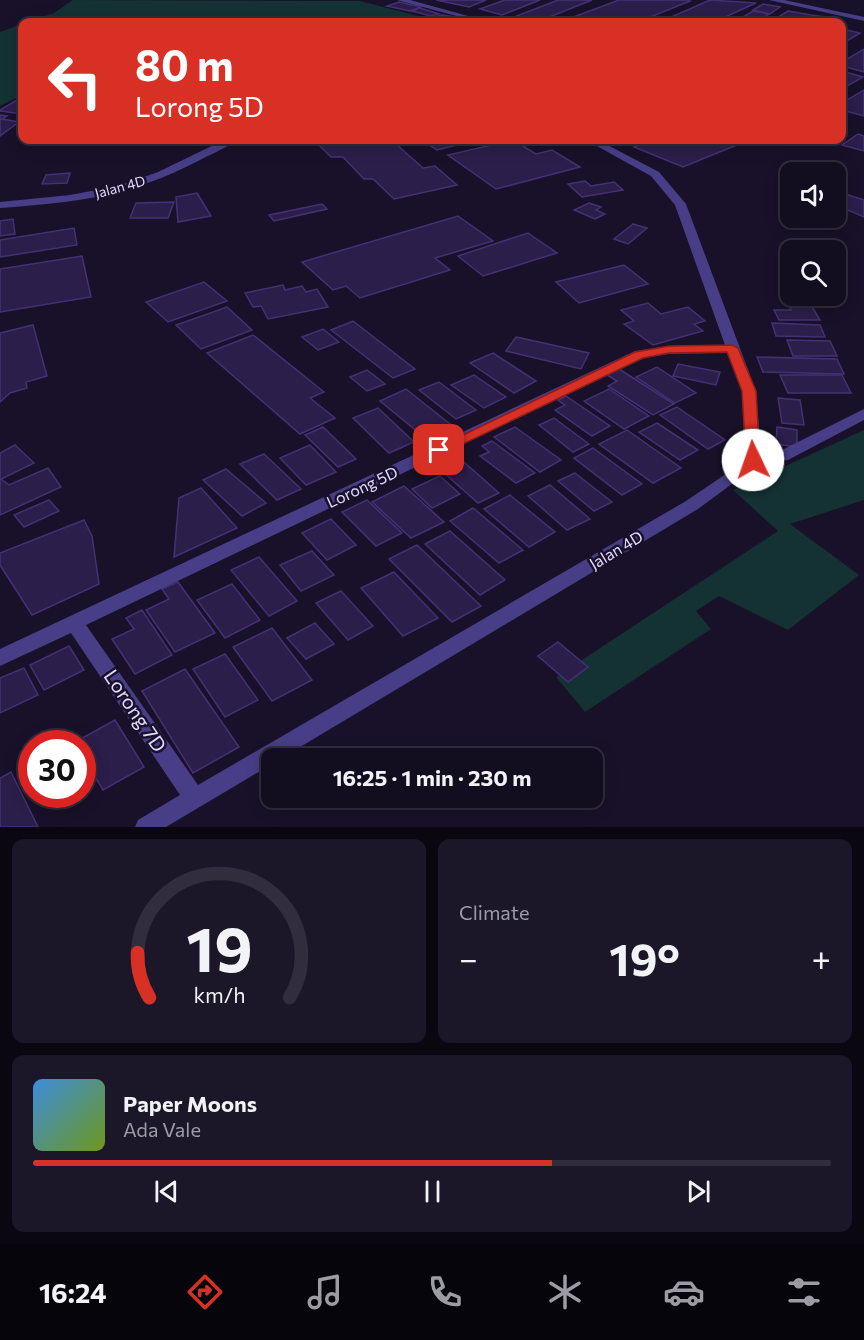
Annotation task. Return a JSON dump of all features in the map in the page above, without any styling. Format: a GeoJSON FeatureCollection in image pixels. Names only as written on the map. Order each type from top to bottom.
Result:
{"type":"FeatureCollection","features":[{"type":"Feature","properties":{"kind":"street"},"geometry":{"type":"LineString","coordinates":[[402,0],[471,18]]}},
{"type":"Feature","properties":{"kind":"street"},"geometry":{"type":"LineString","coordinates":[[773,0],[864,19]]}},
{"type":"Feature","properties":{"kind":"street","name":"Jalan 4D"},"geometry":{"type":"LineString","coordinates":[[0,205],[77,198],[122,189],[158,176],[223,144]]}},
{"type":"Feature","properties":{"kind":"street"},"geometry":{"type":"LineString","coordinates":[[599,144],[655,174],[680,204],[749,391],[753,460],[782,456],[864,414]]}},
{"type":"Feature","properties":{"kind":"street","name":"Lorong 5D"},"geometry":{"type":"LineString","coordinates":[[0,658],[640,354],[669,350],[732,348]]}},
{"type":"Feature","properties":{"kind":"street","name":"Jalan 4D"},"geometry":{"type":"LineString","coordinates":[[146,827],[692,505],[746,469],[753,460]]}},
{"type":"Feature","properties":{"kind":"street","name":"Lorong 7D"},"geometry":{"type":"LineString","coordinates":[[74,623],[195,799]]}},
{"type":"Feature","properties":{"kind":"green space"},"geometry":{"type":"Polygon","coordinates":[[[73,0],[360,1],[426,18],[39,18],[54,13],[73,0]]]}},
{"type":"Feature","properties":{"kind":"green space"},"geometry":{"type":"Polygon","coordinates":[[[18,25],[18,97],[0,106],[0,32],[18,25]]]}},
{"type":"Feature","properties":{"kind":"green space"},"geometry":{"type":"Polygon","coordinates":[[[864,430],[864,500],[790,524],[859,575],[788,630],[719,596],[696,611],[711,629],[585,712],[556,677],[778,531],[733,490],[864,430]]]}},
{"type":"Feature","properties":{"kind":"building"},"geometry":{"type":"Polygon","coordinates":[[[436,0],[486,0],[469,7],[436,0]]]}},
{"type":"Feature","properties":{"kind":"building"},"geometry":{"type":"Polygon","coordinates":[[[505,0],[540,0],[502,15],[480,9],[505,0]]]}},
{"type":"Feature","properties":{"kind":"building"},"geometry":{"type":"Polygon","coordinates":[[[558,0],[592,0],[547,18],[512,18],[558,0]]]}},
{"type":"Feature","properties":{"kind":"building"},"geometry":{"type":"Polygon","coordinates":[[[619,0],[690,1],[648,18],[571,18],[619,0]]]}},
{"type":"Feature","properties":{"kind":"building"},"geometry":{"type":"Polygon","coordinates":[[[710,0],[756,3],[723,18],[669,18],[710,0]]]}},
{"type":"Feature","properties":{"kind":"building"},"geometry":{"type":"Polygon","coordinates":[[[399,2],[421,7],[410,11],[387,6],[399,2]]]}},
{"type":"Feature","properties":{"kind":"building"},"geometry":{"type":"Polygon","coordinates":[[[763,4],[780,7],[770,14],[753,10],[763,4]]]}},
{"type":"Feature","properties":{"kind":"building"},"geometry":{"type":"Polygon","coordinates":[[[420,8],[439,14],[431,16],[412,11],[420,8]]]}},
{"type":"Feature","properties":{"kind":"building"},"geometry":{"type":"Polygon","coordinates":[[[753,11],[769,14],[763,18],[742,18],[753,11]]]}},
{"type":"Feature","properties":{"kind":"building"},"geometry":{"type":"Polygon","coordinates":[[[788,11],[826,17],[824,18],[777,18],[788,11]]]}},
{"type":"Feature","properties":{"kind":"building"},"geometry":{"type":"Polygon","coordinates":[[[442,15],[458,18],[439,18],[435,17],[442,15]]]}},
{"type":"Feature","properties":{"kind":"building"},"geometry":{"type":"Polygon","coordinates":[[[846,30],[860,33],[846,42],[846,30]]]}},
{"type":"Feature","properties":{"kind":"building"},"geometry":{"type":"Polygon","coordinates":[[[864,49],[864,72],[846,67],[846,60],[864,49]]]}},
{"type":"Feature","properties":{"kind":"building"},"geometry":{"type":"Polygon","coordinates":[[[846,72],[863,77],[846,87],[846,72]]]}},
{"type":"Feature","properties":{"kind":"building"},"geometry":{"type":"Polygon","coordinates":[[[864,90],[864,116],[846,111],[846,101],[864,90]]]}},
{"type":"Feature","properties":{"kind":"building"},"geometry":{"type":"Polygon","coordinates":[[[18,99],[18,113],[0,110],[18,99]]]}},
{"type":"Feature","properties":{"kind":"building"},"geometry":{"type":"Polygon","coordinates":[[[0,115],[7,116],[2,119],[18,122],[18,123],[0,136],[0,115]]]}},
{"type":"Feature","properties":{"kind":"building"},"geometry":{"type":"Polygon","coordinates":[[[858,134],[864,136],[864,151],[842,145],[858,134]]]}},
{"type":"Feature","properties":{"kind":"building"},"geometry":{"type":"Polygon","coordinates":[[[318,144],[402,144],[397,145],[423,168],[435,166],[457,185],[394,199],[373,179],[364,179],[343,157],[331,157],[318,144]]]}},
{"type":"Feature","properties":{"kind":"building"},"geometry":{"type":"Polygon","coordinates":[[[427,144],[461,144],[437,150],[427,144]]]}},
{"type":"Feature","properties":{"kind":"building"},"geometry":{"type":"Polygon","coordinates":[[[496,144],[520,144],[536,154],[552,150],[580,167],[496,189],[448,155],[496,144]]]}},
{"type":"Feature","properties":{"kind":"building"},"geometry":{"type":"Polygon","coordinates":[[[642,144],[739,144],[683,167],[634,147],[642,144]]]}},
{"type":"Feature","properties":{"kind":"building"},"geometry":{"type":"Polygon","coordinates":[[[70,173],[67,183],[42,184],[46,175],[70,173]]]}},
{"type":"Feature","properties":{"kind":"building"},"geometry":{"type":"Polygon","coordinates":[[[585,181],[591,186],[614,182],[623,190],[582,197],[568,184],[585,181]]]}},
{"type":"Feature","properties":{"kind":"building"},"geometry":{"type":"Polygon","coordinates":[[[197,193],[211,216],[178,222],[176,197],[197,193]]]}},
{"type":"Feature","properties":{"kind":"building"},"geometry":{"type":"Polygon","coordinates":[[[846,194],[864,200],[864,217],[846,209],[846,194]]]}},
{"type":"Feature","properties":{"kind":"building"},"geometry":{"type":"Polygon","coordinates":[[[174,202],[168,218],[130,218],[136,203],[174,202]]]}},
{"type":"Feature","properties":{"kind":"building"},"geometry":{"type":"Polygon","coordinates":[[[589,203],[601,207],[596,210],[605,214],[595,219],[574,210],[589,203]]]}},
{"type":"Feature","properties":{"kind":"building"},"geometry":{"type":"Polygon","coordinates":[[[322,204],[327,209],[274,221],[269,215],[322,204]]]}},
{"type":"Feature","properties":{"kind":"building"},"geometry":{"type":"Polygon","coordinates":[[[458,216],[493,241],[435,258],[450,270],[360,298],[346,286],[333,290],[302,262],[458,216]]]}},
{"type":"Feature","properties":{"kind":"building"},"geometry":{"type":"Polygon","coordinates":[[[13,219],[15,234],[0,236],[0,221],[13,219]]]}},
{"type":"Feature","properties":{"kind":"building"},"geometry":{"type":"Polygon","coordinates":[[[633,224],[647,228],[628,244],[614,239],[633,224]]]}},
{"type":"Feature","properties":{"kind":"building"},"geometry":{"type":"Polygon","coordinates":[[[74,228],[77,245],[0,257],[0,240],[74,228]]]}},
{"type":"Feature","properties":{"kind":"building"},"geometry":{"type":"Polygon","coordinates":[[[528,233],[557,253],[483,276],[458,256],[528,233]]]}},
{"type":"Feature","properties":{"kind":"building"},"geometry":{"type":"Polygon","coordinates":[[[82,256],[91,297],[0,312],[0,269],[82,256]]]}},
{"type":"Feature","properties":{"kind":"building"},"geometry":{"type":"Polygon","coordinates":[[[624,265],[648,284],[579,303],[556,282],[624,265]]]}},
{"type":"Feature","properties":{"kind":"building"},"geometry":{"type":"Polygon","coordinates":[[[204,282],[227,301],[168,322],[146,302],[204,282]]]}},
{"type":"Feature","properties":{"kind":"building"},"geometry":{"type":"Polygon","coordinates":[[[283,285],[285,290],[302,286],[306,292],[317,289],[328,307],[268,319],[261,306],[253,307],[245,293],[283,285]]]}},
{"type":"Feature","properties":{"kind":"building"},"geometry":{"type":"Polygon","coordinates":[[[648,303],[661,314],[688,307],[705,321],[694,324],[703,331],[653,345],[624,324],[634,321],[621,310],[648,303]]]}},
{"type":"Feature","properties":{"kind":"building"},"geometry":{"type":"Polygon","coordinates":[[[790,306],[812,306],[820,320],[779,320],[774,310],[791,310],[790,306]]]}},
{"type":"Feature","properties":{"kind":"building"},"geometry":{"type":"Polygon","coordinates":[[[227,307],[252,330],[201,349],[176,325],[227,307]]]}},
{"type":"Feature","properties":{"kind":"building"},"geometry":{"type":"Polygon","coordinates":[[[353,321],[415,369],[393,378],[331,330],[353,321]]]}},
{"type":"Feature","properties":{"kind":"building"},"geometry":{"type":"Polygon","coordinates":[[[772,323],[820,325],[825,337],[776,336],[772,323]]]}},
{"type":"Feature","properties":{"kind":"building"},"geometry":{"type":"Polygon","coordinates":[[[33,325],[47,376],[26,382],[27,388],[10,393],[0,402],[0,333],[33,325]]]}},
{"type":"Feature","properties":{"kind":"building"},"geometry":{"type":"Polygon","coordinates":[[[323,329],[339,342],[318,350],[302,337],[323,329]]]}},
{"type":"Feature","properties":{"kind":"building"},"geometry":{"type":"Polygon","coordinates":[[[253,335],[324,392],[310,398],[335,418],[300,434],[207,353],[253,335]]]}},
{"type":"Feature","properties":{"kind":"building"},"geometry":{"type":"Polygon","coordinates":[[[516,337],[589,353],[581,369],[506,351],[516,337]]]}},
{"type":"Feature","properties":{"kind":"building"},"geometry":{"type":"Polygon","coordinates":[[[787,340],[830,341],[837,356],[793,356],[787,340]]]}},
{"type":"Feature","properties":{"kind":"building"},"geometry":{"type":"Polygon","coordinates":[[[493,353],[536,381],[514,393],[470,363],[493,353]]]}},
{"type":"Feature","properties":{"kind":"building"},"geometry":{"type":"Polygon","coordinates":[[[757,357],[837,359],[844,374],[763,372],[757,357]]]}},
{"type":"Feature","properties":{"kind":"building"},"geometry":{"type":"Polygon","coordinates":[[[678,364],[720,372],[716,385],[673,376],[678,364]]]}},
{"type":"Feature","properties":{"kind":"building"},"geometry":{"type":"Polygon","coordinates":[[[657,367],[696,393],[675,403],[636,377],[657,367]]]}},
{"type":"Feature","properties":{"kind":"building"},"geometry":{"type":"Polygon","coordinates":[[[619,369],[674,404],[653,415],[608,386],[617,381],[607,375],[619,369]]]}},
{"type":"Feature","properties":{"kind":"building"},"geometry":{"type":"Polygon","coordinates":[[[367,370],[385,384],[367,391],[350,377],[367,370]]]}},
{"type":"Feature","properties":{"kind":"building"},"geometry":{"type":"Polygon","coordinates":[[[474,375],[506,397],[484,408],[451,385],[474,375]]]}},
{"type":"Feature","properties":{"kind":"building"},"geometry":{"type":"Polygon","coordinates":[[[780,375],[842,375],[851,393],[788,393],[780,375]]]}},
{"type":"Feature","properties":{"kind":"building"},"geometry":{"type":"Polygon","coordinates":[[[439,382],[476,410],[456,419],[419,390],[439,382]]]}},
{"type":"Feature","properties":{"kind":"building"},"geometry":{"type":"Polygon","coordinates":[[[406,389],[450,424],[424,437],[380,401],[406,389]]]}},
{"type":"Feature","properties":{"kind":"building"},"geometry":{"type":"Polygon","coordinates":[[[609,389],[649,416],[624,429],[584,401],[609,389]]]}},
{"type":"Feature","properties":{"kind":"building"},"geometry":{"type":"Polygon","coordinates":[[[566,396],[610,426],[592,436],[555,410],[565,405],[558,400],[566,396]]]}},
{"type":"Feature","properties":{"kind":"building"},"geometry":{"type":"Polygon","coordinates":[[[778,398],[800,400],[804,425],[782,423],[778,398]]]}},
{"type":"Feature","properties":{"kind":"building"},"geometry":{"type":"Polygon","coordinates":[[[677,407],[725,440],[708,449],[660,415],[677,407]]]}},
{"type":"Feature","properties":{"kind":"building"},"geometry":{"type":"Polygon","coordinates":[[[378,408],[414,442],[389,453],[353,418],[378,408]]]}},
{"type":"Feature","properties":{"kind":"building"},"geometry":{"type":"Polygon","coordinates":[[[554,418],[589,444],[573,452],[539,425],[554,418]]]}},
{"type":"Feature","properties":{"kind":"building"},"geometry":{"type":"Polygon","coordinates":[[[657,423],[698,450],[680,460],[639,432],[657,423]]]}},
{"type":"Feature","properties":{"kind":"building"},"geometry":{"type":"Polygon","coordinates":[[[323,427],[356,459],[338,467],[305,435],[323,427]]]}},
{"type":"Feature","properties":{"kind":"building"},"geometry":{"type":"Polygon","coordinates":[[[515,427],[561,460],[540,472],[494,437],[515,427]]]}},
{"type":"Feature","properties":{"kind":"building"},"geometry":{"type":"Polygon","coordinates":[[[777,427],[797,430],[797,447],[776,444],[777,427]]]}},
{"type":"Feature","properties":{"kind":"building"},"geometry":{"type":"Polygon","coordinates":[[[627,430],[681,468],[653,483],[599,444],[627,430]]]}},
{"type":"Feature","properties":{"kind":"building"},"geometry":{"type":"Polygon","coordinates":[[[492,441],[535,473],[516,483],[480,456],[489,452],[482,446],[492,441]]]}},
{"type":"Feature","properties":{"kind":"building"},"geometry":{"type":"Polygon","coordinates":[[[15,445],[34,463],[1,479],[9,485],[48,468],[61,487],[0,515],[0,453],[15,445]]]}},
{"type":"Feature","properties":{"kind":"building"},"geometry":{"type":"Polygon","coordinates":[[[310,445],[336,472],[306,485],[280,458],[310,445]]]}},
{"type":"Feature","properties":{"kind":"building"},"geometry":{"type":"Polygon","coordinates":[[[593,448],[642,484],[622,495],[574,458],[593,448]]]}},
{"type":"Feature","properties":{"kind":"building"},"geometry":{"type":"Polygon","coordinates":[[[264,454],[301,489],[277,500],[240,464],[264,454]]]}},
{"type":"Feature","properties":{"kind":"building"},"geometry":{"type":"Polygon","coordinates":[[[456,455],[499,493],[478,503],[435,465],[456,455]]]}},
{"type":"Feature","properties":{"kind":"building"},"geometry":{"type":"Polygon","coordinates":[[[226,469],[266,503],[242,516],[203,480],[226,469]]]}},
{"type":"Feature","properties":{"kind":"building"},"geometry":{"type":"Polygon","coordinates":[[[575,473],[612,502],[594,511],[558,481],[575,473]]]}},
{"type":"Feature","properties":{"kind":"building"},"geometry":{"type":"Polygon","coordinates":[[[440,476],[460,494],[432,508],[412,489],[440,476]]]}},
{"type":"Feature","properties":{"kind":"building"},"geometry":{"type":"Polygon","coordinates":[[[550,485],[590,519],[567,530],[528,496],[550,485]]]}},
{"type":"Feature","properties":{"kind":"building"},"geometry":{"type":"Polygon","coordinates":[[[404,486],[444,522],[411,538],[372,502],[404,486]]]}},
{"type":"Feature","properties":{"kind":"building"},"geometry":{"type":"Polygon","coordinates":[[[201,488],[237,528],[174,557],[179,498],[201,488]]]}},
{"type":"Feature","properties":{"kind":"building"},"geometry":{"type":"Polygon","coordinates":[[[510,495],[555,532],[529,547],[484,509],[510,495]]]}},
{"type":"Feature","properties":{"kind":"building"},"geometry":{"type":"Polygon","coordinates":[[[49,500],[59,511],[24,527],[14,515],[49,500]]]}},
{"type":"Feature","properties":{"kind":"building"},"geometry":{"type":"Polygon","coordinates":[[[367,500],[402,533],[376,546],[342,512],[367,500]]]}},
{"type":"Feature","properties":{"kind":"building"},"geometry":{"type":"Polygon","coordinates":[[[473,508],[523,550],[499,563],[450,521],[473,508]]]}},
{"type":"Feature","properties":{"kind":"building"},"geometry":{"type":"Polygon","coordinates":[[[331,519],[356,545],[327,560],[302,533],[331,519]]]}},
{"type":"Feature","properties":{"kind":"building"},"geometry":{"type":"Polygon","coordinates":[[[84,520],[92,536],[99,584],[32,615],[0,565],[0,553],[84,520]]]}},
{"type":"Feature","properties":{"kind":"building"},"geometry":{"type":"Polygon","coordinates":[[[450,531],[505,580],[480,595],[425,544],[450,531]]]}},
{"type":"Feature","properties":{"kind":"building"},"geometry":{"type":"Polygon","coordinates":[[[417,545],[481,606],[452,622],[389,559],[417,545]]]}},
{"type":"Feature","properties":{"kind":"building"},"geometry":{"type":"Polygon","coordinates":[[[312,551],[334,575],[301,591],[280,565],[312,551]]]}},
{"type":"Feature","properties":{"kind":"building"},"geometry":{"type":"Polygon","coordinates":[[[259,557],[297,601],[269,616],[231,570],[259,557]]]}},
{"type":"Feature","properties":{"kind":"building"},"geometry":{"type":"Polygon","coordinates":[[[394,572],[438,618],[403,636],[361,588],[394,572]]]}},
{"type":"Feature","properties":{"kind":"building"},"geometry":{"type":"Polygon","coordinates":[[[178,582],[215,633],[175,652],[146,610],[169,599],[162,589],[178,582]]]}},
{"type":"Feature","properties":{"kind":"building"},"geometry":{"type":"Polygon","coordinates":[[[232,584],[260,620],[225,638],[197,600],[232,584]]]}},
{"type":"Feature","properties":{"kind":"building"},"geometry":{"type":"Polygon","coordinates":[[[341,591],[373,626],[348,640],[316,603],[341,591]]]}},
{"type":"Feature","properties":{"kind":"building"},"geometry":{"type":"Polygon","coordinates":[[[142,610],[172,655],[135,674],[112,639],[134,629],[126,618],[142,610]]]}},
{"type":"Feature","properties":{"kind":"building"},"geometry":{"type":"Polygon","coordinates":[[[315,623],[334,644],[306,659],[287,638],[315,623]]]}},
{"type":"Feature","properties":{"kind":"building"},"geometry":{"type":"Polygon","coordinates":[[[272,628],[312,680],[272,701],[233,647],[272,628]]]}},
{"type":"Feature","properties":{"kind":"building"},"geometry":{"type":"Polygon","coordinates":[[[558,642],[588,667],[568,682],[538,656],[558,642]]]}},
{"type":"Feature","properties":{"kind":"building"},"geometry":{"type":"Polygon","coordinates":[[[69,646],[84,670],[44,690],[30,665],[69,646]]]}},
{"type":"Feature","properties":{"kind":"building"},"geometry":{"type":"Polygon","coordinates":[[[225,654],[258,700],[225,717],[193,669],[225,654]]]}},
{"type":"Feature","properties":{"kind":"building"},"geometry":{"type":"Polygon","coordinates":[[[24,668],[38,695],[0,713],[0,678],[24,668]]]}},
{"type":"Feature","properties":{"kind":"building"},"geometry":{"type":"Polygon","coordinates":[[[185,669],[239,747],[193,773],[142,691],[185,669]]]}},
{"type":"Feature","properties":{"kind":"building"},"geometry":{"type":"Polygon","coordinates":[[[115,720],[144,767],[103,790],[96,778],[96,730],[115,720]]]}},
{"type":"Feature","properties":{"kind":"building"},"geometry":{"type":"Polygon","coordinates":[[[11,772],[18,786],[18,808],[29,808],[38,827],[0,827],[0,778],[11,772]]]}},
{"type":"Feature","properties":{"kind":"route"},"geometry":{"type":"LineString","coordinates":[[439,450],[640,354],[669,350],[732,348],[749,391],[753,460]]}}]}
